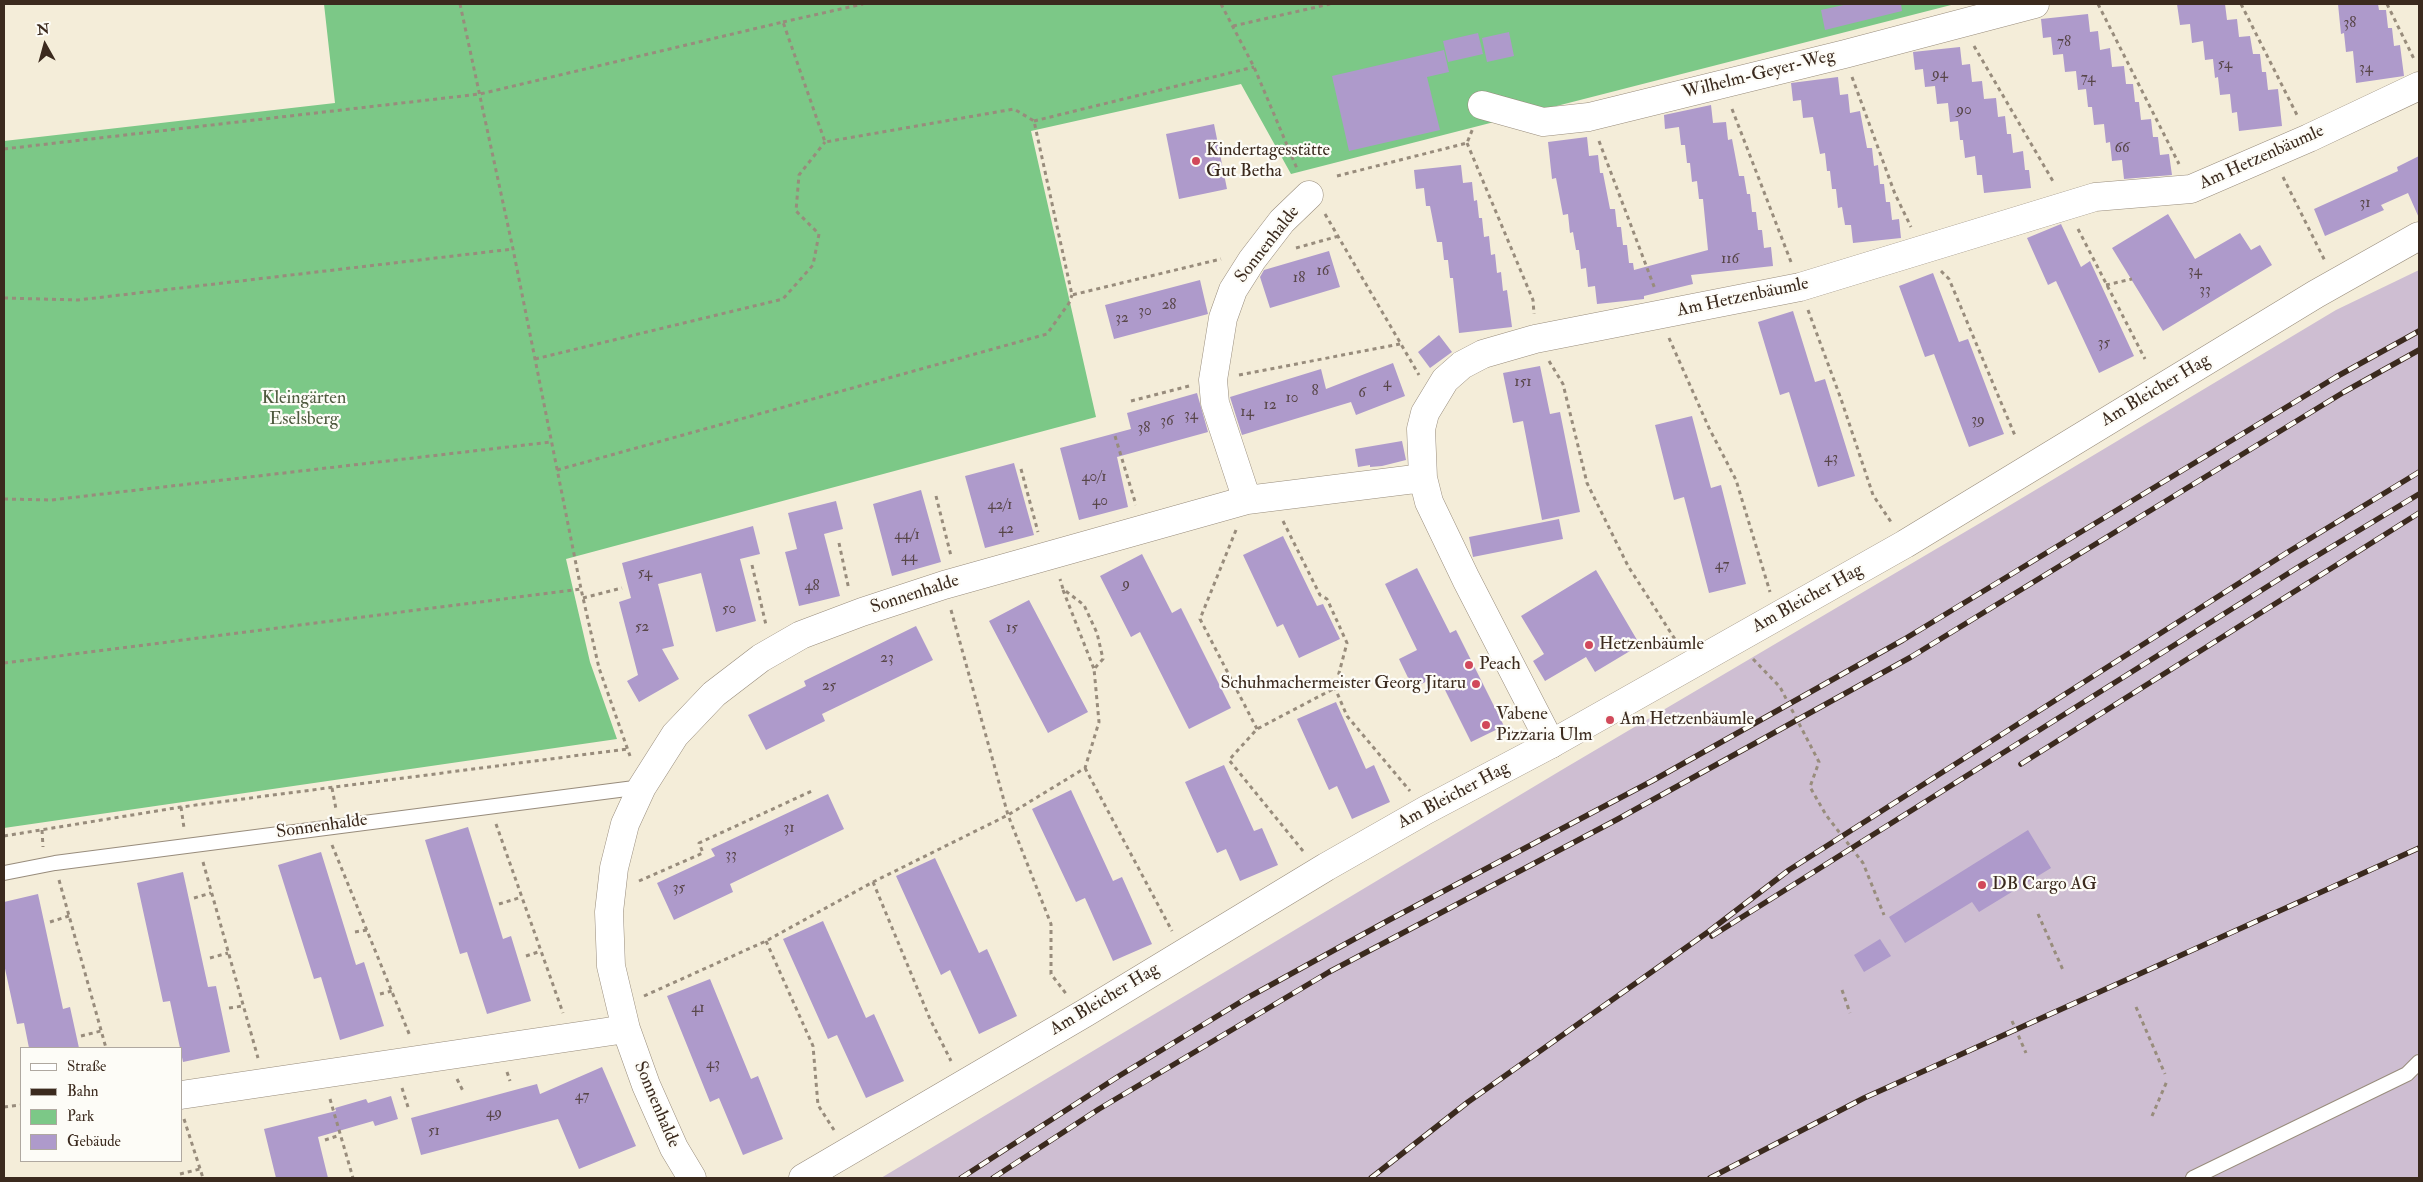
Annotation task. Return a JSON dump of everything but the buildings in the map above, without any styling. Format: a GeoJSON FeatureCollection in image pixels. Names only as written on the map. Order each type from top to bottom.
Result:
{"type":"FeatureCollection","features":[{"type":"Feature","properties":{"kind":"street","name":"Wilhelm-Geyer-Weg"},"geometry":{"type":"LineString","coordinates":[[1482,105],[1544,122],[1589,117],[1845,54],[2035,4]]}},
{"type":"Feature","properties":{"kind":"street","name":"Am Hetzenbäumle"},"geometry":{"type":"LineString","coordinates":[[1551,744],[1466,580],[1429,502],[1423,478],[1421,429],[1432,398],[1445,380],[1462,365],[1483,354],[1535,338],[1800,286],[2095,198],[2191,189],[2309,138],[2417,74]]}},
{"type":"Feature","properties":{"kind":"street","name":"Sonnenhalde"},"geometry":{"type":"LineString","coordinates":[[1259,499],[1219,418],[1213,380],[1223,318],[1233,290],[1252,260],[1282,221],[1308,195]]}},
{"type":"Feature","properties":{"kind":"street","name":"Am Bleicher Hag"},"geometry":{"type":"LineString","coordinates":[[803,1178],[1085,1013],[1326,867],[1426,810],[1551,744],[1906,544],[2316,294],[2419,236]]}},
{"type":"Feature","properties":{"kind":"street","name":"Sonnenhalde"},"geometry":{"type":"LineString","coordinates":[[692,1178],[674,1148],[646,1085],[626,1029],[611,966],[609,912],[614,868],[626,824],[642,787],[675,735],[714,694],[774,650],[801,635],[854,615],[951,583],[1259,499],[1423,478]]}},
{"type":"Feature","properties":{"kind":"street"},"geometry":{"type":"LineString","coordinates":[[182,1095],[626,1029]]}},
{"type":"Feature","properties":{"kind":"lane","name":"Sonnenhalde"},"geometry":{"type":"LineString","coordinates":[[4,873],[54,863],[642,787]]}},
{"type":"Feature","properties":{"kind":"lane"},"geometry":{"type":"LineString","coordinates":[[2193,1178],[2407,1074],[2419,1062]]}},
{"type":"Feature","properties":{"kind":"path"},"geometry":{"type":"LineString","coordinates":[[460,4],[513,249],[581,589],[599,668],[642,787]]}},
{"type":"Feature","properties":{"kind":"path"},"geometry":{"type":"LineString","coordinates":[[4,149],[480,94],[863,4]]}},
{"type":"Feature","properties":{"kind":"path"},"geometry":{"type":"LineString","coordinates":[[1233,26],[1330,4]]}},
{"type":"Feature","properties":{"kind":"path"},"geometry":{"type":"LineString","coordinates":[[2098,4],[2191,189]]}},
{"type":"Feature","properties":{"kind":"path"},"geometry":{"type":"LineString","coordinates":[[2241,4],[2309,138]]}},
{"type":"Feature","properties":{"kind":"path"},"geometry":{"type":"LineString","coordinates":[[2387,4],[2417,74]]}},
{"type":"Feature","properties":{"kind":"path"},"geometry":{"type":"LineString","coordinates":[[783,22],[826,142]]}},
{"type":"Feature","properties":{"kind":"path"},"geometry":{"type":"LineString","coordinates":[[1980,56],[2042,163]]}},
{"type":"Feature","properties":{"kind":"path"},"geometry":{"type":"LineString","coordinates":[[535,359],[783,299],[812,265],[819,234],[796,212],[799,175],[826,142],[1014,109],[1034,121],[1254,67]]}},
{"type":"Feature","properties":{"kind":"path"},"geometry":{"type":"LineString","coordinates":[[1854,82],[1895,194],[1922,251]]}},
{"type":"Feature","properties":{"kind":"path"},"geometry":{"type":"LineString","coordinates":[[1482,105],[1467,143],[1533,300]]}},
{"type":"Feature","properties":{"kind":"path"},"geometry":{"type":"LineString","coordinates":[[1732,108],[1784,241]]}},
{"type":"Feature","properties":{"kind":"path"},"geometry":{"type":"LineString","coordinates":[[557,470],[1047,334],[1069,303],[1072,295],[1034,121]]}},
{"type":"Feature","properties":{"kind":"path"},"geometry":{"type":"LineString","coordinates":[[1598,138],[1653,280]]}},
{"type":"Feature","properties":{"kind":"path"},"geometry":{"type":"LineString","coordinates":[[1337,176],[1467,143]]}},
{"type":"Feature","properties":{"kind":"path"},"geometry":{"type":"LineString","coordinates":[[2288,185],[2326,262]]}},
{"type":"Feature","properties":{"kind":"path"},"geometry":{"type":"LineString","coordinates":[[2081,236],[2145,359]]}},
{"type":"Feature","properties":{"kind":"path"},"geometry":{"type":"LineString","coordinates":[[4,298],[78,300],[513,249]]}},
{"type":"Feature","properties":{"kind":"path"},"geometry":{"type":"LineString","coordinates":[[1072,295],[1223,258]]}},
{"type":"Feature","properties":{"kind":"path"},"geometry":{"type":"LineString","coordinates":[[2106,284],[2132,278]]}},
{"type":"Feature","properties":{"kind":"path"},"geometry":{"type":"LineString","coordinates":[[1950,279],[2016,438]]}},
{"type":"Feature","properties":{"kind":"path"},"geometry":{"type":"LineString","coordinates":[[1811,321],[1841,399],[1873,496],[1906,544]]}},
{"type":"Feature","properties":{"kind":"path"},"geometry":{"type":"LineString","coordinates":[[1535,338],[1563,384],[1587,483],[1628,566],[1681,648]]}},
{"type":"Feature","properties":{"kind":"path"},"geometry":{"type":"LineString","coordinates":[[1131,401],[1213,380],[1400,344]]}},
{"type":"Feature","properties":{"kind":"path"},"geometry":{"type":"LineString","coordinates":[[1674,349],[1709,428],[1736,480],[1771,595]]}},
{"type":"Feature","properties":{"kind":"path"},"geometry":{"type":"LineString","coordinates":[[1115,436],[1144,529]]}},
{"type":"Feature","properties":{"kind":"path"},"geometry":{"type":"LineString","coordinates":[[4,499],[51,500],[551,442]]}},
{"type":"Feature","properties":{"kind":"path"},"geometry":{"type":"LineString","coordinates":[[626,1029],[644,996],[766,941],[873,882],[1008,815],[1085,768],[1099,722],[1094,668],[1049,556],[1022,469]]}},
{"type":"Feature","properties":{"kind":"path"},"geometry":{"type":"LineString","coordinates":[[936,496],[951,583],[1008,815],[1051,924],[1051,974],[1071,1001]]}},
{"type":"Feature","properties":{"kind":"path"},"geometry":{"type":"LineString","coordinates":[[1259,499],[1320,595],[1327,598],[1347,643],[1336,688],[1347,716],[1413,794]]}},
{"type":"Feature","properties":{"kind":"path"},"geometry":{"type":"LineString","coordinates":[[1257,729],[1200,619],[1259,499]]}},
{"type":"Feature","properties":{"kind":"path"},"geometry":{"type":"LineString","coordinates":[[839,543],[854,615]]}},
{"type":"Feature","properties":{"kind":"path"},"geometry":{"type":"LineString","coordinates":[[752,564],[762,612],[774,650]]}},
{"type":"Feature","properties":{"kind":"path"},"geometry":{"type":"LineString","coordinates":[[583,598],[622,588]]}},
{"type":"Feature","properties":{"kind":"path"},"geometry":{"type":"LineString","coordinates":[[4,663],[581,589]]}},
{"type":"Feature","properties":{"kind":"path"},"geometry":{"type":"LineString","coordinates":[[1063,589],[1084,605],[1097,633],[1103,659],[1094,668]]}},
{"type":"Feature","properties":{"kind":"path"},"geometry":{"type":"LineString","coordinates":[[1734,640],[1780,687],[1819,762],[1810,787],[1826,815],[1863,863],[1884,915]]}},
{"type":"Feature","properties":{"kind":"path"},"geometry":{"type":"LineString","coordinates":[[1308,857],[1230,760],[1257,729],[1336,688]]}},
{"type":"Feature","properties":{"kind":"path"},"geometry":{"type":"LineString","coordinates":[[4,836],[181,808],[627,749]]}},
{"type":"Feature","properties":{"kind":"path"},"geometry":{"type":"LineString","coordinates":[[1085,768],[1174,935]]}},
{"type":"Feature","properties":{"kind":"path"},"geometry":{"type":"LineString","coordinates":[[611,893],[703,852],[699,843],[814,790]]}},
{"type":"Feature","properties":{"kind":"path"},"geometry":{"type":"LineString","coordinates":[[489,806],[572,1037]]}},
{"type":"Feature","properties":{"kind":"path"},"geometry":{"type":"LineString","coordinates":[[325,827],[420,1060]]}},
{"type":"Feature","properties":{"kind":"path"},"geometry":{"type":"LineString","coordinates":[[198,844],[265,1083]]}},
{"type":"Feature","properties":{"kind":"path"},"geometry":{"type":"LineString","coordinates":[[54,863],[106,1047]]}},
{"type":"Feature","properties":{"kind":"path"},"geometry":{"type":"LineString","coordinates":[[873,882],[930,1018],[954,1067]]}},
{"type":"Feature","properties":{"kind":"path"},"geometry":{"type":"LineString","coordinates":[[194,898],[211,894]]}},
{"type":"Feature","properties":{"kind":"path"},"geometry":{"type":"LineString","coordinates":[[499,904],[522,897]]}},
{"type":"Feature","properties":{"kind":"path"},"geometry":{"type":"LineString","coordinates":[[2038,914],[2063,970]]}},
{"type":"Feature","properties":{"kind":"path"},"geometry":{"type":"LineString","coordinates":[[50,922],[69,916]]}},
{"type":"Feature","properties":{"kind":"path"},"geometry":{"type":"LineString","coordinates":[[355,932],[367,930]]}},
{"type":"Feature","properties":{"kind":"path"},"geometry":{"type":"LineString","coordinates":[[766,941],[814,1046],[818,1105],[836,1134]]}},
{"type":"Feature","properties":{"kind":"path"},"geometry":{"type":"LineString","coordinates":[[526,956],[541,951]]}},
{"type":"Feature","properties":{"kind":"path"},"geometry":{"type":"LineString","coordinates":[[210,958],[228,953]]}},
{"type":"Feature","properties":{"kind":"path"},"geometry":{"type":"LineString","coordinates":[[1842,990],[1850,1013]]}},
{"type":"Feature","properties":{"kind":"path"},"geometry":{"type":"LineString","coordinates":[[380,994],[392,991]]}},
{"type":"Feature","properties":{"kind":"path"},"geometry":{"type":"LineString","coordinates":[[229,1008],[243,1006]]}},
{"type":"Feature","properties":{"kind":"path"},"geometry":{"type":"LineString","coordinates":[[2136,1006],[2165,1074]]}},
{"type":"Feature","properties":{"kind":"path"},"geometry":{"type":"LineString","coordinates":[[2012,1021],[2026,1053]]}},
{"type":"Feature","properties":{"kind":"path"},"geometry":{"type":"LineString","coordinates":[[81,1036],[101,1031]]}},
{"type":"Feature","properties":{"kind":"path"},"geometry":{"type":"LineString","coordinates":[[323,1074],[353,1178]]}},
{"type":"Feature","properties":{"kind":"path"},"geometry":{"type":"LineString","coordinates":[[2152,1116],[2167,1081]]}},
{"type":"Feature","properties":{"kind":"path"},"geometry":{"type":"LineString","coordinates":[[4,1107],[20,1105]]}},
{"type":"Feature","properties":{"kind":"path"},"geometry":{"type":"LineString","coordinates":[[182,1114],[203,1178]]}},
{"type":"Feature","properties":{"kind":"path"},"geometry":{"type":"LineString","coordinates":[[324,1140],[340,1135]]}},
{"type":"Feature","properties":{"kind":"path"},"geometry":{"type":"LineString","coordinates":[[180,1174],[200,1169]]}},
{"type":"Feature","properties":{"kind":"shaded area"},"geometry":{"type":"Polygon","coordinates":[[[2419,270],[2419,1178],[881,1178],[1565,768],[2336,310],[2419,270]]]}},
{"type":"Feature","properties":{"kind":"green space","name":"Kleingärten Eselsberg"},"geometry":{"type":"Polygon","coordinates":[[[324,4],[1955,4],[1291,174],[1241,84],[1031,131],[1096,417],[566,559],[590,662],[617,739],[4,828],[4,141],[335,103],[324,4]]]}},
{"type":"Feature","properties":{"kind":"railway"},"geometry":{"type":"LineString","coordinates":[[961,1178],[1119,1076],[1247,998],[1389,920],[1652,781],[1903,640],[2336,377],[2419,331]]}},
{"type":"Feature","properties":{"kind":"railway"},"geometry":{"type":"LineString","coordinates":[[993,1178],[1099,1109],[1329,972],[1618,819],[1911,657],[2344,392],[2419,350]]}},
{"type":"Feature","properties":{"kind":"railway"},"geometry":{"type":"LineString","coordinates":[[1371,1178],[1468,1102],[1708,932],[1789,870],[2288,552],[2419,472]]}},
{"type":"Feature","properties":{"kind":"railway"},"geometry":{"type":"LineString","coordinates":[[1712,936],[2300,566],[2419,494]]}},
{"type":"Feature","properties":{"kind":"railway"},"geometry":{"type":"LineString","coordinates":[[2021,764],[2419,513]]}},
{"type":"Feature","properties":{"kind":"railway"},"geometry":{"type":"LineString","coordinates":[[1710,1178],[1864,1098],[2419,848]]}},
{"type":"Feature","properties":{"kind":"place","name":"Kindertagesstätte Gut Betha"},"geometry":{"type":"Point","coordinates":[1196,161]}},
{"type":"Feature","properties":{"kind":"place","name":"Hetzenbäumle"},"geometry":{"type":"Point","coordinates":[1589,645]}},
{"type":"Feature","properties":{"kind":"place","name":"Peach"},"geometry":{"type":"Point","coordinates":[1469,665]}},
{"type":"Feature","properties":{"kind":"place","name":"Schuhmachermeister Georg Jitaru"},"geometry":{"type":"Point","coordinates":[1476,684]}},
{"type":"Feature","properties":{"kind":"place","name":"Am Hetzenbäumle"},"geometry":{"type":"Point","coordinates":[1610,720]}},
{"type":"Feature","properties":{"kind":"place","name":"Vabene Pizzaria Ulm"},"geometry":{"type":"Point","coordinates":[1486,725]}},
{"type":"Feature","properties":{"kind":"place","name":"DB Cargo AG"},"geometry":{"type":"Point","coordinates":[1982,885]}}]}
